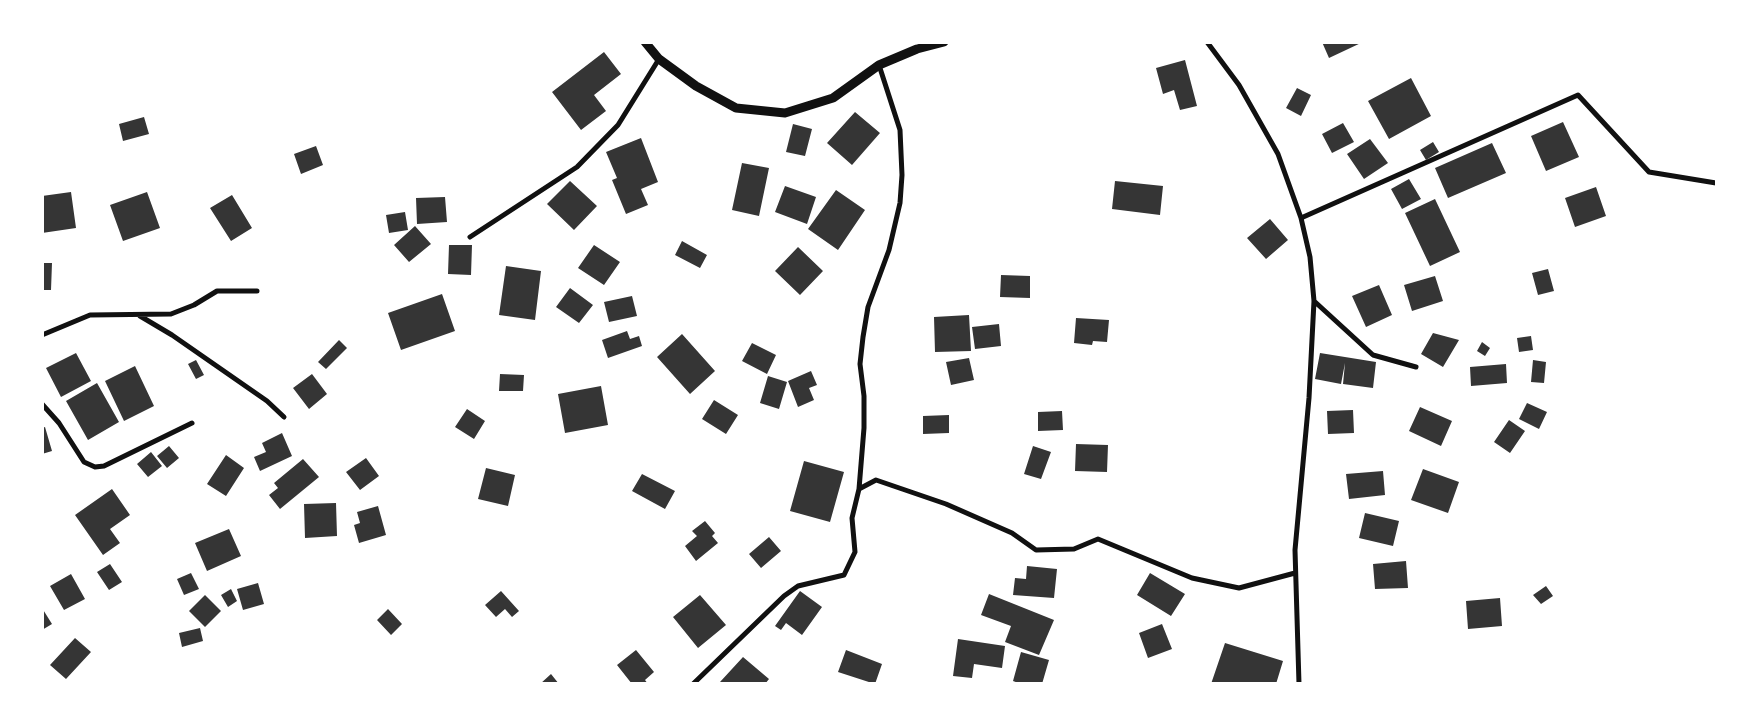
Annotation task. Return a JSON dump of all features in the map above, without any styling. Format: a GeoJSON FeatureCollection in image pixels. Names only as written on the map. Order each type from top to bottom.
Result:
{"type":"FeatureCollection","features":[{"type":"Feature","properties":{"kind":"street"},"geometry":{"type":"LineString","coordinates":[[645,42],[659,59],[696,86],[736,108],[784,113],[833,98],[879,65],[917,49],[944,42]]}},
{"type":"Feature","properties":{"kind":"street"},"geometry":{"type":"LineString","coordinates":[[1207,42],[1239,85],[1278,154],[1302,218],[1310,257],[1314,301],[1310,398],[1295,573],[1299,684]]}},
{"type":"Feature","properties":{"kind":"street"},"geometry":{"type":"LineString","coordinates":[[470,237],[577,168],[618,125],[659,59]]}},
{"type":"Feature","properties":{"kind":"street"},"geometry":{"type":"LineString","coordinates":[[693,684],[784,596],[798,586],[844,575],[856,552],[852,518],[859,490],[864,428],[864,396],[860,364],[863,337],[868,307],[889,250],[900,203],[902,175],[900,130],[879,65]]}},
{"type":"Feature","properties":{"kind":"street"},"geometry":{"type":"LineString","coordinates":[[1302,218],[1578,96],[1649,172],[1716,183]]}},
{"type":"Feature","properties":{"kind":"street"},"geometry":{"type":"LineString","coordinates":[[42,335],[90,315],[140,316],[171,314],[194,305],[217,291],[257,291]]}},
{"type":"Feature","properties":{"kind":"street"},"geometry":{"type":"LineString","coordinates":[[1314,301],[1373,355],[1416,367]]}},
{"type":"Feature","properties":{"kind":"street"},"geometry":{"type":"LineString","coordinates":[[140,316],[172,335],[267,401],[284,417]]}},
{"type":"Feature","properties":{"kind":"street"},"geometry":{"type":"LineString","coordinates":[[42,404],[59,423],[84,462],[95,467],[104,466],[192,423]]}},
{"type":"Feature","properties":{"kind":"street"},"geometry":{"type":"LineString","coordinates":[[859,490],[876,480],[946,504],[1012,533],[1036,550],[1074,549],[1098,539],[1192,578],[1238,588],[1295,573]]}},
{"type":"Feature","properties":{"kind":"building"},"geometry":{"type":"Polygon","coordinates":[[[1322,42],[1363,42],[1329,58],[1322,42]]]}},
{"type":"Feature","properties":{"kind":"building"},"geometry":{"type":"Polygon","coordinates":[[[604,52],[621,74],[594,95],[606,111],[581,130],[552,92],[604,52]]]}},
{"type":"Feature","properties":{"kind":"building"},"geometry":{"type":"Polygon","coordinates":[[[1185,60],[1197,106],[1180,110],[1174,90],[1163,94],[1156,68],[1185,60]]]}},
{"type":"Feature","properties":{"kind":"building"},"geometry":{"type":"Polygon","coordinates":[[[1411,78],[1431,116],[1389,139],[1368,101],[1411,78]]]}},
{"type":"Feature","properties":{"kind":"building"},"geometry":{"type":"Polygon","coordinates":[[[1297,88],[1311,95],[1301,116],[1286,108],[1297,88]]]}},
{"type":"Feature","properties":{"kind":"building"},"geometry":{"type":"Polygon","coordinates":[[[855,112],[880,133],[852,165],[827,143],[855,112]]]}},
{"type":"Feature","properties":{"kind":"building"},"geometry":{"type":"Polygon","coordinates":[[[144,117],[149,134],[123,141],[119,124],[144,117]]]}},
{"type":"Feature","properties":{"kind":"building"},"geometry":{"type":"Polygon","coordinates":[[[1563,122],[1579,157],[1546,171],[1531,136],[1563,122]]]}},
{"type":"Feature","properties":{"kind":"building"},"geometry":{"type":"Polygon","coordinates":[[[1343,123],[1354,142],[1332,153],[1322,134],[1343,123]]]}},
{"type":"Feature","properties":{"kind":"building"},"geometry":{"type":"Polygon","coordinates":[[[793,124],[812,129],[805,156],[786,152],[793,124]]]}},
{"type":"Feature","properties":{"kind":"building"},"geometry":{"type":"Polygon","coordinates":[[[641,138],[658,182],[641,189],[648,205],[626,214],[612,180],[617,178],[606,152],[641,138]]]}},
{"type":"Feature","properties":{"kind":"building"},"geometry":{"type":"Polygon","coordinates":[[[1370,139],[1388,163],[1364,179],[1347,154],[1370,139]]]}},
{"type":"Feature","properties":{"kind":"building"},"geometry":{"type":"Polygon","coordinates":[[[1433,142],[1439,152],[1426,160],[1420,150],[1433,142]]]}},
{"type":"Feature","properties":{"kind":"building"},"geometry":{"type":"Polygon","coordinates":[[[1492,143],[1506,173],[1448,198],[1435,168],[1492,143]]]}},
{"type":"Feature","properties":{"kind":"building"},"geometry":{"type":"Polygon","coordinates":[[[316,146],[323,165],[301,174],[294,154],[316,146]]]}},
{"type":"Feature","properties":{"kind":"building"},"geometry":{"type":"Polygon","coordinates":[[[742,163],[769,168],[759,216],[732,210],[742,163]]]}},
{"type":"Feature","properties":{"kind":"building"},"geometry":{"type":"Polygon","coordinates":[[[1409,179],[1421,199],[1402,209],[1391,189],[1409,179]]]}},
{"type":"Feature","properties":{"kind":"building"},"geometry":{"type":"Polygon","coordinates":[[[570,181],[597,206],[574,230],[547,204],[570,181]]]}},
{"type":"Feature","properties":{"kind":"building"},"geometry":{"type":"Polygon","coordinates":[[[1115,181],[1163,186],[1160,215],[1112,209],[1115,181]]]}},
{"type":"Feature","properties":{"kind":"building"},"geometry":{"type":"Polygon","coordinates":[[[785,186],[816,197],[807,224],[775,212],[785,186]]]}},
{"type":"Feature","properties":{"kind":"building"},"geometry":{"type":"Polygon","coordinates":[[[1596,187],[1606,216],[1575,227],[1565,198],[1596,187]]]}},
{"type":"Feature","properties":{"kind":"building"},"geometry":{"type":"Polygon","coordinates":[[[836,190],[865,210],[838,250],[808,229],[836,190]]]}},
{"type":"Feature","properties":{"kind":"building"},"geometry":{"type":"Polygon","coordinates":[[[71,192],[76,228],[42,233],[42,196],[71,192]]]}},
{"type":"Feature","properties":{"kind":"building"},"geometry":{"type":"Polygon","coordinates":[[[147,192],[160,228],[123,241],[110,205],[147,192]]]}},
{"type":"Feature","properties":{"kind":"building"},"geometry":{"type":"Polygon","coordinates":[[[232,195],[252,228],[231,241],[210,208],[232,195]]]}},
{"type":"Feature","properties":{"kind":"building"},"geometry":{"type":"Polygon","coordinates":[[[445,197],[447,222],[417,224],[416,198],[445,197]]]}},
{"type":"Feature","properties":{"kind":"building"},"geometry":{"type":"Polygon","coordinates":[[[1435,199],[1460,252],[1430,266],[1405,213],[1435,199]]]}},
{"type":"Feature","properties":{"kind":"building"},"geometry":{"type":"Polygon","coordinates":[[[405,212],[408,230],[389,233],[386,215],[405,212]]]}},
{"type":"Feature","properties":{"kind":"building"},"geometry":{"type":"Polygon","coordinates":[[[1270,219],[1288,240],[1266,259],[1247,238],[1270,219]]]}},
{"type":"Feature","properties":{"kind":"building"},"geometry":{"type":"Polygon","coordinates":[[[415,226],[431,244],[409,262],[394,245],[415,226]]]}},
{"type":"Feature","properties":{"kind":"building"},"geometry":{"type":"Polygon","coordinates":[[[682,241],[707,255],[700,268],[675,255],[682,241]]]}},
{"type":"Feature","properties":{"kind":"building"},"geometry":{"type":"Polygon","coordinates":[[[449,245],[472,245],[471,275],[448,274],[449,245]]]}},
{"type":"Feature","properties":{"kind":"building"},"geometry":{"type":"Polygon","coordinates":[[[594,245],[620,262],[604,285],[578,268],[594,245]]]}},
{"type":"Feature","properties":{"kind":"building"},"geometry":{"type":"Polygon","coordinates":[[[798,247],[823,271],[800,295],[775,271],[798,247]]]}},
{"type":"Feature","properties":{"kind":"building"},"geometry":{"type":"Polygon","coordinates":[[[42,263],[52,263],[51,290],[42,290],[42,263]]]}},
{"type":"Feature","properties":{"kind":"building"},"geometry":{"type":"Polygon","coordinates":[[[506,266],[541,271],[535,320],[499,315],[506,266]]]}},
{"type":"Feature","properties":{"kind":"building"},"geometry":{"type":"Polygon","coordinates":[[[1548,269],[1554,291],[1538,295],[1532,273],[1548,269]]]}},
{"type":"Feature","properties":{"kind":"building"},"geometry":{"type":"Polygon","coordinates":[[[1001,275],[1030,276],[1030,298],[1000,297],[1001,275]]]}},
{"type":"Feature","properties":{"kind":"building"},"geometry":{"type":"Polygon","coordinates":[[[1435,276],[1443,301],[1412,311],[1404,285],[1435,276]]]}},
{"type":"Feature","properties":{"kind":"building"},"geometry":{"type":"Polygon","coordinates":[[[1379,285],[1392,315],[1366,327],[1352,296],[1379,285]]]}},
{"type":"Feature","properties":{"kind":"building"},"geometry":{"type":"Polygon","coordinates":[[[570,288],[593,305],[579,323],[556,307],[570,288]]]}},
{"type":"Feature","properties":{"kind":"building"},"geometry":{"type":"Polygon","coordinates":[[[442,294],[455,331],[401,350],[388,313],[442,294]]]}},
{"type":"Feature","properties":{"kind":"building"},"geometry":{"type":"Polygon","coordinates":[[[632,296],[637,316],[609,322],[604,302],[632,296]]]}},
{"type":"Feature","properties":{"kind":"building"},"geometry":{"type":"Polygon","coordinates":[[[969,315],[971,351],[935,352],[934,317],[969,315]]]}},
{"type":"Feature","properties":{"kind":"building"},"geometry":{"type":"Polygon","coordinates":[[[1076,318],[1109,320],[1107,342],[1093,341],[1092,345],[1074,343],[1076,318]]]}},
{"type":"Feature","properties":{"kind":"building"},"geometry":{"type":"Polygon","coordinates":[[[999,324],[1001,346],[975,349],[972,327],[999,324]]]}},
{"type":"Feature","properties":{"kind":"building"},"geometry":{"type":"Polygon","coordinates":[[[627,331],[630,339],[639,336],[642,346],[608,358],[602,340],[627,331]]]}},
{"type":"Feature","properties":{"kind":"building"},"geometry":{"type":"Polygon","coordinates":[[[1433,333],[1459,340],[1443,367],[1421,354],[1433,333]]]}},
{"type":"Feature","properties":{"kind":"building"},"geometry":{"type":"Polygon","coordinates":[[[682,334],[715,371],[690,394],[657,357],[682,334]]]}},
{"type":"Feature","properties":{"kind":"building"},"geometry":{"type":"Polygon","coordinates":[[[1531,336],[1533,350],[1519,352],[1517,338],[1531,336]]]}},
{"type":"Feature","properties":{"kind":"building"},"geometry":{"type":"Polygon","coordinates":[[[339,340],[347,348],[326,369],[318,362],[339,340]]]}},
{"type":"Feature","properties":{"kind":"building"},"geometry":{"type":"Polygon","coordinates":[[[1482,342],[1490,348],[1485,356],[1477,351],[1482,342]]]}},
{"type":"Feature","properties":{"kind":"building"},"geometry":{"type":"Polygon","coordinates":[[[752,343],[776,355],[767,374],[742,361],[752,343]]]}},
{"type":"Feature","properties":{"kind":"building"},"geometry":{"type":"Polygon","coordinates":[[[76,353],[91,381],[61,397],[46,368],[76,353]]]}},
{"type":"Feature","properties":{"kind":"building"},"geometry":{"type":"Polygon","coordinates":[[[1320,353],[1376,362],[1373,388],[1343,384],[1345,363],[1341,384],[1315,379],[1320,353]]]}},
{"type":"Feature","properties":{"kind":"building"},"geometry":{"type":"Polygon","coordinates":[[[969,358],[974,380],[951,385],[946,362],[969,358]]]}},
{"type":"Feature","properties":{"kind":"building"},"geometry":{"type":"Polygon","coordinates":[[[196,360],[204,375],[196,379],[188,364],[196,360]]]}},
{"type":"Feature","properties":{"kind":"building"},"geometry":{"type":"Polygon","coordinates":[[[1533,360],[1546,362],[1544,383],[1531,382],[1533,360]]]}},
{"type":"Feature","properties":{"kind":"building"},"geometry":{"type":"Polygon","coordinates":[[[1506,364],[1507,383],[1471,386],[1470,367],[1506,364]]]}},
{"type":"Feature","properties":{"kind":"building"},"geometry":{"type":"Polygon","coordinates":[[[135,366],[154,406],[124,421],[105,381],[135,366]]]}},
{"type":"Feature","properties":{"kind":"building"},"geometry":{"type":"Polygon","coordinates":[[[811,371],[817,385],[809,388],[814,400],[798,407],[788,381],[811,371]]]}},
{"type":"Feature","properties":{"kind":"building"},"geometry":{"type":"Polygon","coordinates":[[[312,374],[327,394],[309,409],[293,388],[312,374]]]}},
{"type":"Feature","properties":{"kind":"building"},"geometry":{"type":"Polygon","coordinates":[[[500,374],[524,375],[523,391],[499,391],[500,374]]]}},
{"type":"Feature","properties":{"kind":"building"},"geometry":{"type":"Polygon","coordinates":[[[768,376],[787,382],[779,409],[760,403],[768,376]]]}},
{"type":"Feature","properties":{"kind":"building"},"geometry":{"type":"Polygon","coordinates":[[[97,383],[119,422],[88,440],[66,401],[97,383]]]}},
{"type":"Feature","properties":{"kind":"building"},"geometry":{"type":"Polygon","coordinates":[[[601,386],[608,425],[565,433],[558,394],[601,386]]]}},
{"type":"Feature","properties":{"kind":"building"},"geometry":{"type":"Polygon","coordinates":[[[714,400],[738,415],[726,434],[702,419],[714,400]]]}},
{"type":"Feature","properties":{"kind":"building"},"geometry":{"type":"Polygon","coordinates":[[[1527,403],[1547,412],[1539,429],[1519,419],[1527,403]]]}},
{"type":"Feature","properties":{"kind":"building"},"geometry":{"type":"Polygon","coordinates":[[[1420,407],[1452,421],[1441,446],[1409,431],[1420,407]]]}},
{"type":"Feature","properties":{"kind":"building"},"geometry":{"type":"Polygon","coordinates":[[[467,409],[485,421],[474,439],[455,427],[467,409]]]}},
{"type":"Feature","properties":{"kind":"building"},"geometry":{"type":"Polygon","coordinates":[[[1353,410],[1354,433],[1328,434],[1327,411],[1353,410]]]}},
{"type":"Feature","properties":{"kind":"building"},"geometry":{"type":"Polygon","coordinates":[[[1062,411],[1063,430],[1038,431],[1038,412],[1062,411]]]}},
{"type":"Feature","properties":{"kind":"building"},"geometry":{"type":"Polygon","coordinates":[[[949,415],[949,433],[923,434],[923,416],[949,415]]]}},
{"type":"Feature","properties":{"kind":"building"},"geometry":{"type":"Polygon","coordinates":[[[1509,420],[1525,431],[1510,453],[1494,442],[1509,420]]]}},
{"type":"Feature","properties":{"kind":"building"},"geometry":{"type":"Polygon","coordinates":[[[45,427],[52,451],[42,454],[42,428],[45,427]]]}},
{"type":"Feature","properties":{"kind":"building"},"geometry":{"type":"Polygon","coordinates":[[[282,433],[292,456],[260,471],[254,457],[266,452],[262,443],[282,433]]]}},
{"type":"Feature","properties":{"kind":"building"},"geometry":{"type":"Polygon","coordinates":[[[1076,444],[1108,445],[1107,472],[1075,471],[1076,444]]]}},
{"type":"Feature","properties":{"kind":"building"},"geometry":{"type":"Polygon","coordinates":[[[169,446],[179,458],[167,468],[157,456],[169,446]]]}},
{"type":"Feature","properties":{"kind":"building"},"geometry":{"type":"Polygon","coordinates":[[[1033,446],[1051,452],[1041,479],[1024,474],[1033,446]]]}},
{"type":"Feature","properties":{"kind":"building"},"geometry":{"type":"Polygon","coordinates":[[[151,452],[162,466],[148,477],[137,464],[151,452]]]}},
{"type":"Feature","properties":{"kind":"building"},"geometry":{"type":"Polygon","coordinates":[[[226,455],[244,468],[226,496],[207,484],[226,455]]]}},
{"type":"Feature","properties":{"kind":"building"},"geometry":{"type":"Polygon","coordinates":[[[366,458],[379,476],[360,490],[346,472],[366,458]]]}},
{"type":"Feature","properties":{"kind":"building"},"geometry":{"type":"Polygon","coordinates":[[[303,459],[319,477],[280,509],[269,495],[278,488],[274,483],[303,459]]]}},
{"type":"Feature","properties":{"kind":"building"},"geometry":{"type":"Polygon","coordinates":[[[804,461],[844,472],[830,522],[790,511],[804,461]]]}},
{"type":"Feature","properties":{"kind":"building"},"geometry":{"type":"Polygon","coordinates":[[[486,468],[515,475],[508,506],[478,499],[486,468]]]}},
{"type":"Feature","properties":{"kind":"building"},"geometry":{"type":"Polygon","coordinates":[[[1423,469],[1459,482],[1448,513],[1411,500],[1423,469]]]}},
{"type":"Feature","properties":{"kind":"building"},"geometry":{"type":"Polygon","coordinates":[[[1383,471],[1385,495],[1349,499],[1346,474],[1383,471]]]}},
{"type":"Feature","properties":{"kind":"building"},"geometry":{"type":"Polygon","coordinates":[[[642,474],[675,491],[665,509],[632,491],[642,474]]]}},
{"type":"Feature","properties":{"kind":"building"},"geometry":{"type":"Polygon","coordinates":[[[112,489],[130,515],[110,529],[120,543],[103,555],[75,515],[112,489]]]}},
{"type":"Feature","properties":{"kind":"building"},"geometry":{"type":"Polygon","coordinates":[[[336,503],[337,536],[305,538],[304,504],[336,503]]]}},
{"type":"Feature","properties":{"kind":"building"},"geometry":{"type":"Polygon","coordinates":[[[378,506],[386,535],[359,543],[354,525],[360,523],[357,512],[378,506]]]}},
{"type":"Feature","properties":{"kind":"building"},"geometry":{"type":"Polygon","coordinates":[[[1365,513],[1399,521],[1393,546],[1359,538],[1365,513]]]}},
{"type":"Feature","properties":{"kind":"building"},"geometry":{"type":"Polygon","coordinates":[[[705,521],[715,533],[712,536],[718,543],[696,561],[685,546],[697,536],[692,531],[705,521]]]}},
{"type":"Feature","properties":{"kind":"building"},"geometry":{"type":"Polygon","coordinates":[[[229,529],[241,556],[207,571],[195,543],[229,529]]]}},
{"type":"Feature","properties":{"kind":"building"},"geometry":{"type":"Polygon","coordinates":[[[769,537],[781,551],[761,568],[749,554],[769,537]]]}},
{"type":"Feature","properties":{"kind":"building"},"geometry":{"type":"Polygon","coordinates":[[[1406,561],[1408,588],[1375,589],[1373,564],[1406,561]]]}},
{"type":"Feature","properties":{"kind":"building"},"geometry":{"type":"Polygon","coordinates":[[[110,564],[122,582],[109,590],[97,572],[110,564]]]}},
{"type":"Feature","properties":{"kind":"building"},"geometry":{"type":"Polygon","coordinates":[[[1027,566],[1057,569],[1054,598],[1013,595],[1015,578],[1026,579],[1027,566]]]}},
{"type":"Feature","properties":{"kind":"building"},"geometry":{"type":"Polygon","coordinates":[[[191,573],[199,589],[184,595],[177,579],[191,573]]]}},
{"type":"Feature","properties":{"kind":"building"},"geometry":{"type":"Polygon","coordinates":[[[1150,573],[1185,594],[1171,616],[1137,595],[1150,573]]]}},
{"type":"Feature","properties":{"kind":"building"},"geometry":{"type":"Polygon","coordinates":[[[71,574],[85,599],[64,610],[50,586],[71,574]]]}},
{"type":"Feature","properties":{"kind":"building"},"geometry":{"type":"Polygon","coordinates":[[[258,583],[264,604],[243,610],[237,589],[258,583]]]}},
{"type":"Feature","properties":{"kind":"building"},"geometry":{"type":"Polygon","coordinates":[[[1546,586],[1553,596],[1541,604],[1533,595],[1546,586]]]}},
{"type":"Feature","properties":{"kind":"building"},"geometry":{"type":"Polygon","coordinates":[[[231,589],[237,601],[228,607],[221,595],[231,589]]]}},
{"type":"Feature","properties":{"kind":"building"},"geometry":{"type":"Polygon","coordinates":[[[501,591],[519,611],[512,617],[505,609],[496,617],[485,605],[501,591]]]}},
{"type":"Feature","properties":{"kind":"building"},"geometry":{"type":"Polygon","coordinates":[[[800,591],[822,607],[802,635],[786,623],[781,630],[775,626],[800,591]]]}},
{"type":"Feature","properties":{"kind":"building"},"geometry":{"type":"Polygon","coordinates":[[[989,594],[1054,620],[1039,655],[1005,642],[1011,626],[981,615],[989,594]]]}},
{"type":"Feature","properties":{"kind":"building"},"geometry":{"type":"Polygon","coordinates":[[[205,595],[221,611],[205,627],[189,611],[205,595]]]}},
{"type":"Feature","properties":{"kind":"building"},"geometry":{"type":"Polygon","coordinates":[[[700,595],[726,625],[698,648],[673,617],[700,595]]]}},
{"type":"Feature","properties":{"kind":"building"},"geometry":{"type":"Polygon","coordinates":[[[1500,598],[1502,626],[1468,629],[1466,601],[1500,598]]]}},
{"type":"Feature","properties":{"kind":"building"},"geometry":{"type":"Polygon","coordinates":[[[42,608],[52,624],[42,630],[42,608]]]}},
{"type":"Feature","properties":{"kind":"building"},"geometry":{"type":"Polygon","coordinates":[[[388,609],[402,624],[391,635],[377,620],[388,609]]]}},
{"type":"Feature","properties":{"kind":"building"},"geometry":{"type":"Polygon","coordinates":[[[1162,624],[1172,649],[1148,658],[1139,633],[1162,624]]]}},
{"type":"Feature","properties":{"kind":"building"},"geometry":{"type":"Polygon","coordinates":[[[200,628],[203,641],[182,647],[179,633],[200,628]]]}},
{"type":"Feature","properties":{"kind":"building"},"geometry":{"type":"Polygon","coordinates":[[[75,638],[91,652],[66,679],[50,665],[75,638]]]}},
{"type":"Feature","properties":{"kind":"building"},"geometry":{"type":"Polygon","coordinates":[[[958,639],[1005,646],[1002,668],[974,664],[972,678],[953,676],[958,639]]]}},
{"type":"Feature","properties":{"kind":"building"},"geometry":{"type":"Polygon","coordinates":[[[1225,643],[1283,661],[1276,684],[1211,684],[1225,643]]]}},
{"type":"Feature","properties":{"kind":"building"},"geometry":{"type":"Polygon","coordinates":[[[636,650],[654,672],[645,680],[648,684],[632,684],[617,665],[636,650]]]}},
{"type":"Feature","properties":{"kind":"building"},"geometry":{"type":"Polygon","coordinates":[[[846,650],[882,664],[875,684],[838,672],[846,650]]]}},
{"type":"Feature","properties":{"kind":"building"},"geometry":{"type":"Polygon","coordinates":[[[1021,652],[1049,660],[1042,684],[1021,684],[1013,681],[1021,652]]]}},
{"type":"Feature","properties":{"kind":"building"},"geometry":{"type":"Polygon","coordinates":[[[743,657],[769,679],[765,684],[720,682],[743,657]]]}},
{"type":"Feature","properties":{"kind":"building"},"geometry":{"type":"Polygon","coordinates":[[[551,674],[559,684],[540,684],[551,674]]]}}]}
